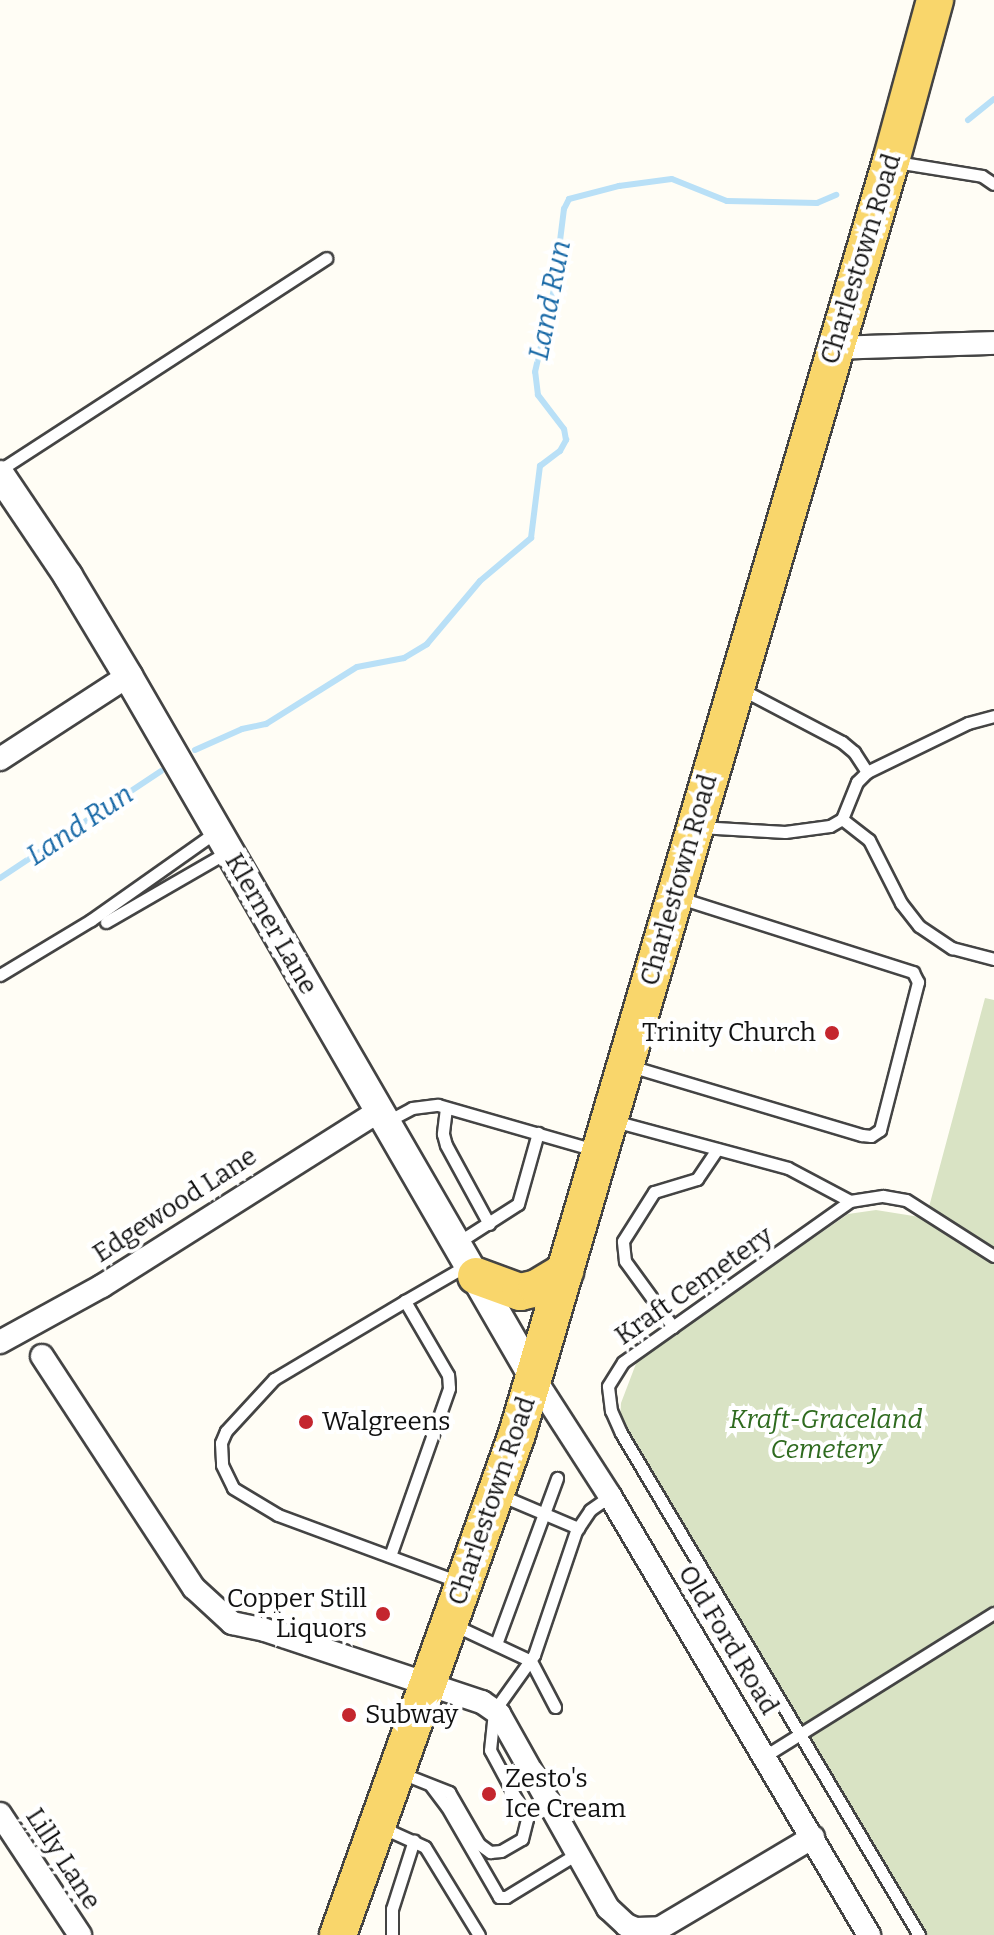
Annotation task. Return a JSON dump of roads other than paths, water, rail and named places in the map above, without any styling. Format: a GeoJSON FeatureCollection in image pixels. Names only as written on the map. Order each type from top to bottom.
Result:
{"type":"FeatureCollection","features":[{"type":"Feature","properties":{"kind":"main road","name":"Charlestown Road"},"geometry":{"type":"LineString","coordinates":[[338,1935],[377,1825],[412,1777],[427,1685],[534,1378],[891,161],[935,0]]}},
{"type":"Feature","properties":{"kind":"main road"},"geometry":{"type":"LineString","coordinates":[[468,1260],[520,1292],[537,1288],[565,1271]]}},
{"type":"Feature","properties":{"kind":"street"},"geometry":{"type":"LineString","coordinates":[[834,348],[994,343]]}},
{"type":"Feature","properties":{"kind":"street","name":"Klerner Lane"},"geometry":{"type":"LineString","coordinates":[[0,472],[128,676],[534,1378]]}},
{"type":"Feature","properties":{"kind":"street"},"geometry":{"type":"LineString","coordinates":[[0,759],[128,676]]}},
{"type":"Feature","properties":{"kind":"street","name":"Edgewood Lane"},"geometry":{"type":"LineString","coordinates":[[0,1342],[102,1286],[382,1117]]}},
{"type":"Feature","properties":{"kind":"street"},"geometry":{"type":"LineString","coordinates":[[42,1356],[194,1588],[232,1623],[265,1630],[482,1702],[507,1723],[616,1919],[636,1929],[660,1928],[813,1837]]}},
{"type":"Feature","properties":{"kind":"street","name":"Old Ford Road"},"geometry":{"type":"LineString","coordinates":[[534,1378],[610,1496],[869,1935]]}},
{"type":"Feature","properties":{"kind":"street","name":"Lilly Lane"},"geometry":{"type":"LineString","coordinates":[[0,1814],[80,1935]]}},
{"type":"Feature","properties":{"kind":"lane"},"geometry":{"type":"LineString","coordinates":[[891,161],[982,176],[994,184]]}},
{"type":"Feature","properties":{"kind":"lane"},"geometry":{"type":"LineString","coordinates":[[982,176],[994,167]]}},
{"type":"Feature","properties":{"kind":"lane"},"geometry":{"type":"LineString","coordinates":[[0,472],[326,258]]}},
{"type":"Feature","properties":{"kind":"lane"},"geometry":{"type":"LineString","coordinates":[[736,686],[842,742],[854,752],[867,772]]}},
{"type":"Feature","properties":{"kind":"lane"},"geometry":{"type":"LineString","coordinates":[[694,827],[801,831],[830,826],[842,819],[857,782],[867,772],[968,723],[994,716]]}},
{"type":"Feature","properties":{"kind":"lane"},"geometry":{"type":"LineString","coordinates":[[842,819],[869,840],[906,912],[919,926],[952,948],[994,959]]}},
{"type":"Feature","properties":{"kind":"lane"},"geometry":{"type":"LineString","coordinates":[[106,922],[223,841]]}},
{"type":"Feature","properties":{"kind":"lane"},"geometry":{"type":"LineString","coordinates":[[0,975],[223,841]]}},
{"type":"Feature","properties":{"kind":"lane"},"geometry":{"type":"LineString","coordinates":[[625,1065],[862,1135],[871,1136],[880,1130],[918,982],[913,972],[674,896]]}},
{"type":"Feature","properties":{"kind":"lane"},"geometry":{"type":"LineString","coordinates":[[382,1117],[424,1105],[538,1133],[605,1135],[717,1149],[788,1168],[850,1201]]}},
{"type":"Feature","properties":{"kind":"lane"},"geometry":{"type":"LineString","coordinates":[[446,1108],[443,1134],[446,1145],[489,1224]]}},
{"type":"Feature","properties":{"kind":"lane"},"geometry":{"type":"LineString","coordinates":[[463,1584],[278,1515],[252,1502],[233,1488],[226,1477],[221,1443],[239,1412],[274,1379],[468,1260],[489,1224],[514,1208],[521,1198],[538,1133]]}},
{"type":"Feature","properties":{"kind":"lane"},"geometry":{"type":"LineString","coordinates":[[673,1327],[625,1261],[623,1241],[654,1192],[697,1179],[717,1149]]}},
{"type":"Feature","properties":{"kind":"lane","name":"Kraft Cemetery"},"geometry":{"type":"LineString","coordinates":[[919,1935],[611,1411],[608,1386],[623,1362],[850,1201],[883,1196],[906,1200],[994,1256]]}},
{"type":"Feature","properties":{"kind":"lane"},"geometry":{"type":"LineString","coordinates":[[390,1556],[450,1383],[405,1301]]}},
{"type":"Feature","properties":{"kind":"lane"},"geometry":{"type":"LineString","coordinates":[[496,1644],[557,1478]]}},
{"type":"Feature","properties":{"kind":"lane"},"geometry":{"type":"LineString","coordinates":[[496,1493],[578,1528]]}},
{"type":"Feature","properties":{"kind":"lane"},"geometry":{"type":"LineString","coordinates":[[412,1777],[449,1792],[484,1849],[501,1851],[522,1839],[527,1819],[490,1750],[494,1711],[531,1661],[561,1558],[590,1510],[610,1496]]}},
{"type":"Feature","properties":{"kind":"lane"},"geometry":{"type":"LineString","coordinates":[[765,1756],[994,1613]]}},
{"type":"Feature","properties":{"kind":"lane"},"geometry":{"type":"LineString","coordinates":[[449,1623],[531,1661],[555,1707]]}},
{"type":"Feature","properties":{"kind":"lane"},"geometry":{"type":"LineString","coordinates":[[412,1777],[447,1807],[499,1897],[506,1897],[578,1853]]}},
{"type":"Feature","properties":{"kind":"lane"},"geometry":{"type":"LineString","coordinates":[[377,1825],[414,1840],[433,1857],[479,1935]]}},
{"type":"Feature","properties":{"kind":"lane"},"geometry":{"type":"LineString","coordinates":[[392,1935],[392,1909],[414,1840]]}},
{"type":"Feature","properties":{"kind":"waterway","name":"Land Run"},"geometry":{"type":"LineString","coordinates":[[968,120],[994,99]]}},
{"type":"Feature","properties":{"kind":"waterway","name":"Land Run"},"geometry":{"type":"LineString","coordinates":[[195,750],[242,729],[266,724],[357,667],[404,658],[427,644],[480,581],[531,538],[540,466],[560,451],[566,440],[564,429],[538,395],[535,372],[554,289],[564,209],[569,199],[619,186],[672,179],[727,201],[817,203],[836,195]]}},
{"type":"Feature","properties":{"kind":"waterway","name":"Land Run"},"geometry":{"type":"LineString","coordinates":[[0,878],[161,771]]}},
{"type":"Feature","properties":{"kind":"place","name":"Trinity Church"},"geometry":{"type":"Point","coordinates":[832,1033]}},
{"type":"Feature","properties":{"kind":"place","name":"Walgreens"},"geometry":{"type":"Point","coordinates":[306,1422]}},
{"type":"Feature","properties":{"kind":"place","name":"Copper Still Liquors"},"geometry":{"type":"Point","coordinates":[383,1614]}},
{"type":"Feature","properties":{"kind":"place","name":"Subway"},"geometry":{"type":"Point","coordinates":[349,1715]}},
{"type":"Feature","properties":{"kind":"place","name":"Zesto's Ice Cream"},"geometry":{"type":"Point","coordinates":[489,1794]}},
{"type":"Feature","properties":{"kind":"park label","name":"Kraft-Graceland Cemetery"},"geometry":{"type":"Point","coordinates":[826,1435]}}]}
